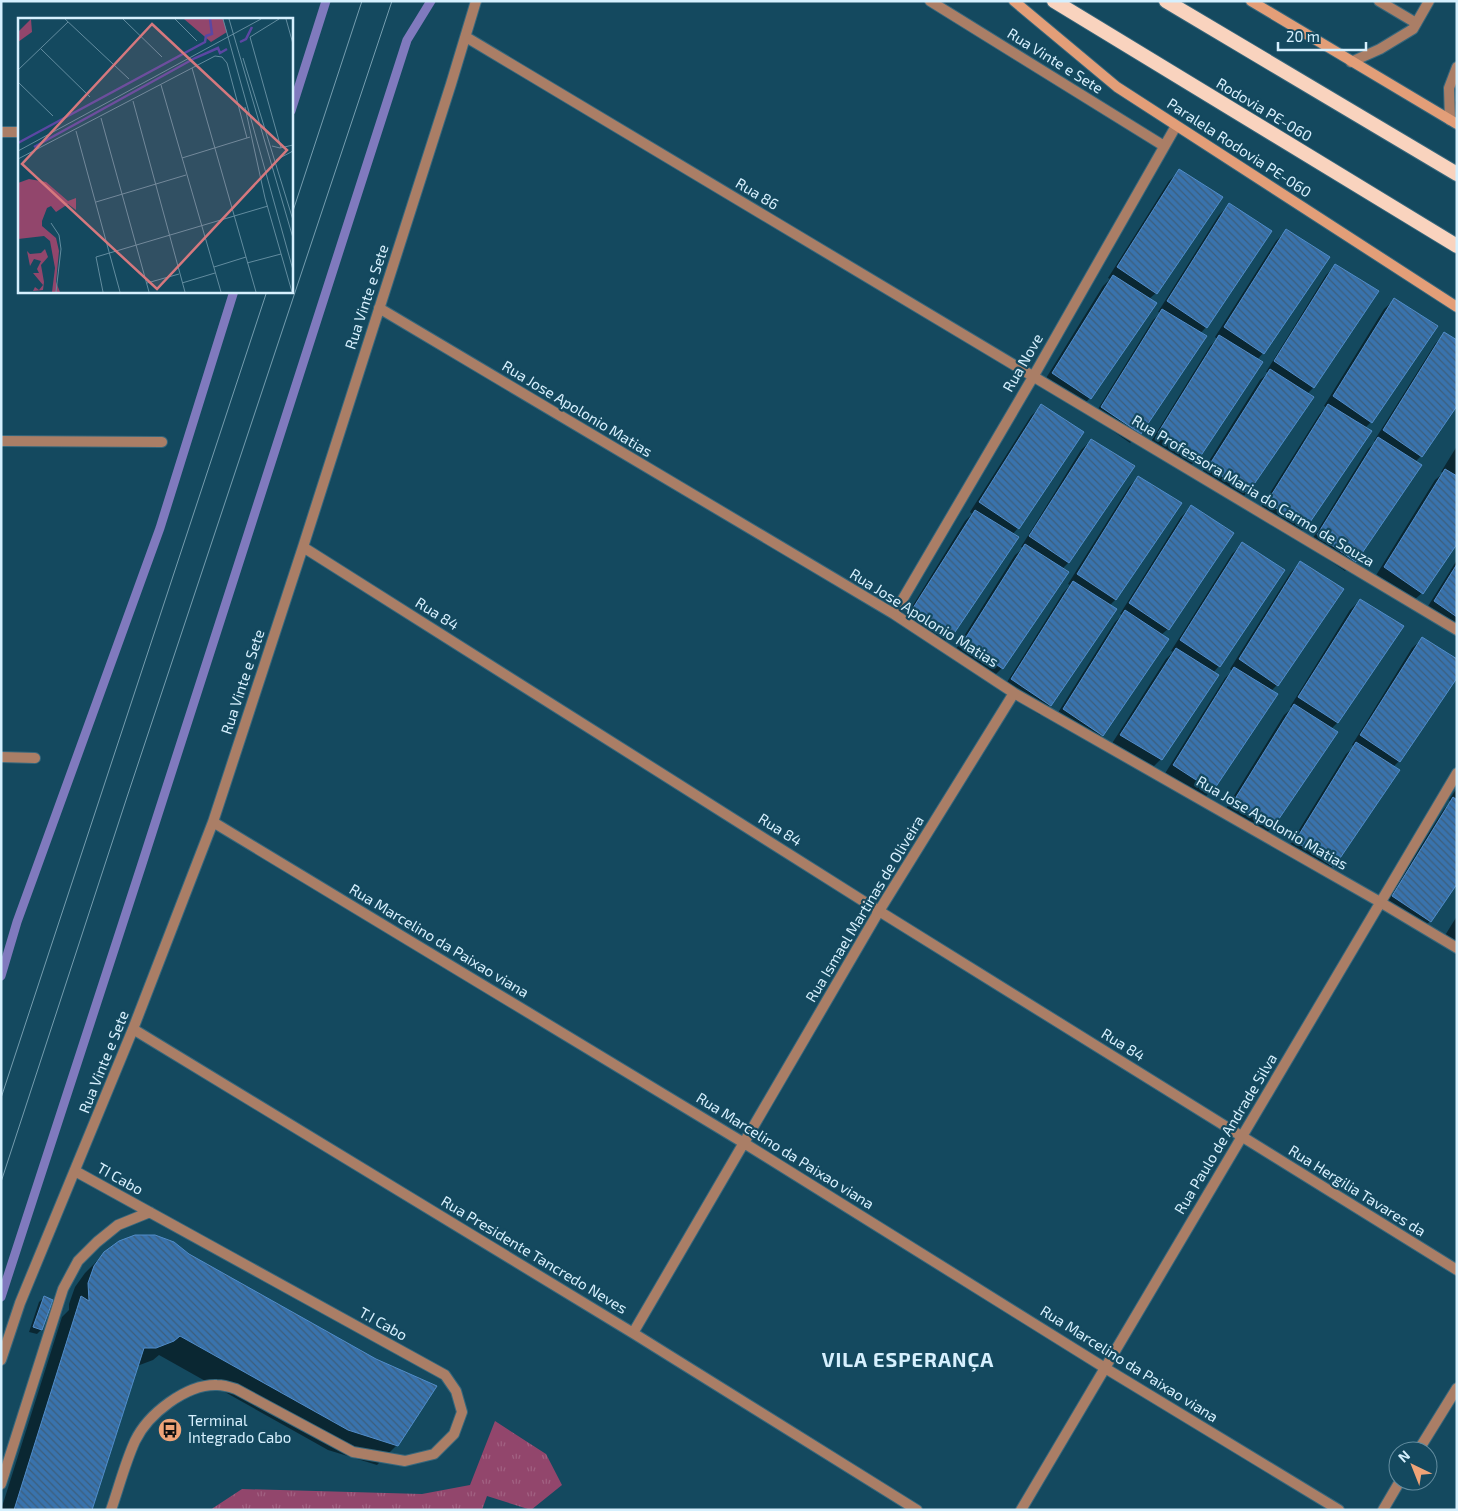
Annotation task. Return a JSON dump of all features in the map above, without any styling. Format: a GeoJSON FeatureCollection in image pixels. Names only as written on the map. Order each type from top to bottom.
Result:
{"type":"FeatureCollection","features":[{"type":"Feature","properties":{"kind":"highway","name":"Rodovia PE-060"},"geometry":{"type":"LineString","coordinates":[[1054,1],[1457,246]]}},
{"type":"Feature","properties":{"kind":"highway"},"geometry":{"type":"LineString","coordinates":[[1166,1],[1457,174]]}},
{"type":"Feature","properties":{"kind":"main road","name":"Paralela Rodovia PE-060"},"geometry":{"type":"LineString","coordinates":[[1014,1],[1117,87],[1457,307]]}},
{"type":"Feature","properties":{"kind":"main road"},"geometry":{"type":"LineString","coordinates":[[1251,1],[1453,122]]}},
{"type":"Feature","properties":{"kind":"street","name":"Rua Vinte e Sete"},"geometry":{"type":"LineString","coordinates":[[1,1360],[20,1303],[133,1030],[213,822],[303,547],[476,1]]}},
{"type":"Feature","properties":{"kind":"street","name":"Rua Vinte e Sete"},"geometry":{"type":"LineString","coordinates":[[930,1],[1164,146]]}},
{"type":"Feature","properties":{"kind":"street"},"geometry":{"type":"LineString","coordinates":[[1380,1],[1416,23]]}},
{"type":"Feature","properties":{"kind":"street"},"geometry":{"type":"LineString","coordinates":[[1351,62],[1380,50],[1413,29],[1430,1]]}},
{"type":"Feature","properties":{"kind":"street","name":"Rua 86"},"geometry":{"type":"LineString","coordinates":[[466,36],[1033,377]]}},
{"type":"Feature","properties":{"kind":"street"},"geometry":{"type":"LineString","coordinates":[[1453,122],[1449,88],[1457,67]]}},
{"type":"Feature","properties":{"kind":"street","name":"Rua Nove"},"geometry":{"type":"LineString","coordinates":[[894,614],[1033,377],[1176,126]]}},
{"type":"Feature","properties":{"kind":"street"},"geometry":{"type":"LineString","coordinates":[[1,132],[18,132]]}},
{"type":"Feature","properties":{"kind":"street","name":"Rua Jose Apolonio Matias"},"geometry":{"type":"LineString","coordinates":[[379,308],[894,614],[1014,694],[1380,902],[1457,948]]}},
{"type":"Feature","properties":{"kind":"street","name":"Rua Professora Maria do Carmo de Souza"},"geometry":{"type":"LineString","coordinates":[[1033,377],[1457,630]]}},
{"type":"Feature","properties":{"kind":"street"},"geometry":{"type":"LineString","coordinates":[[1,441],[162,442]]}},
{"type":"Feature","properties":{"kind":"street","name":"Rua 84"},"geometry":{"type":"LineString","coordinates":[[303,547],[1241,1137]]}},
{"type":"Feature","properties":{"kind":"street","name":"Rua Ismael Martinas de Oliveira"},"geometry":{"type":"LineString","coordinates":[[633,1333],[879,911],[1014,694]]}},
{"type":"Feature","properties":{"kind":"street"},"geometry":{"type":"LineString","coordinates":[[1,757],[36,758]]}},
{"type":"Feature","properties":{"kind":"street","name":"Rua Paulo de Andrade Silva"},"geometry":{"type":"LineString","coordinates":[[1021,1510],[1457,773]]}},
{"type":"Feature","properties":{"kind":"street","name":"Rua Marcelino da Paixao viana"},"geometry":{"type":"LineString","coordinates":[[213,822],[744,1143],[1105,1368],[1339,1510]]}},
{"type":"Feature","properties":{"kind":"street","name":"Rua Presidente Tancredo Neves"},"geometry":{"type":"LineString","coordinates":[[133,1030],[633,1333],[917,1510]]}},
{"type":"Feature","properties":{"kind":"street","name":"Rua Hergilia Tavares da"},"geometry":{"type":"LineString","coordinates":[[1241,1137],[1457,1270]]}},
{"type":"Feature","properties":{"kind":"street","name":"TI Cabo"},"geometry":{"type":"LineString","coordinates":[[75,1171],[150,1212]]}},
{"type":"Feature","properties":{"kind":"street"},"geometry":{"type":"LineString","coordinates":[[1,1484],[63,1289],[78,1261],[118,1225],[150,1212]]}},
{"type":"Feature","properties":{"kind":"street","name":"T.I Cabo"},"geometry":{"type":"LineString","coordinates":[[111,1510],[136,1440],[146,1424],[152,1416],[175,1398],[194,1389],[216,1385],[236,1388],[353,1452],[405,1461],[434,1454],[454,1434],[462,1412],[456,1391],[445,1375],[150,1212]]}},
{"type":"Feature","properties":{"kind":"street"},"geometry":{"type":"LineString","coordinates":[[1424,1441],[1457,1388]]}},
{"type":"Feature","properties":{"kind":"street"},"geometry":{"type":"LineString","coordinates":[[1383,1510],[1394,1491]]}},
{"type":"Feature","properties":{"kind":"green space"},"geometry":{"type":"Polygon","coordinates":[[[495,1421],[546,1454],[562,1485],[531,1510],[487,1496],[482,1510],[210,1510],[242,1489],[422,1494],[470,1485],[495,1421]]]}},
{"type":"Feature","properties":{"kind":"building"},"geometry":{"type":"Polygon","coordinates":[[[1179,169],[1223,197],[1157,294],[1117,267],[1179,169]]]}},
{"type":"Feature","properties":{"kind":"building"},"geometry":{"type":"Polygon","coordinates":[[[1229,203],[1272,231],[1207,328],[1167,301],[1229,203]]]}},
{"type":"Feature","properties":{"kind":"building"},"geometry":{"type":"Polygon","coordinates":[[[1286,229],[1330,257],[1264,354],[1224,327],[1286,229]]]}},
{"type":"Feature","properties":{"kind":"building"},"geometry":{"type":"Polygon","coordinates":[[[1335,264],[1379,291],[1314,388],[1274,361],[1335,264]]]}},
{"type":"Feature","properties":{"kind":"building"},"geometry":{"type":"Polygon","coordinates":[[[1113,275],[1157,303],[1091,399],[1052,373],[1113,275]]]}},
{"type":"Feature","properties":{"kind":"building"},"geometry":{"type":"Polygon","coordinates":[[[1394,298],[1438,326],[1372,423],[1333,396],[1394,298]]]}},
{"type":"Feature","properties":{"kind":"building"},"geometry":{"type":"Polygon","coordinates":[[[1162,309],[1207,336],[1141,434],[1101,407],[1162,309]]]}},
{"type":"Feature","properties":{"kind":"building"},"geometry":{"type":"Polygon","coordinates":[[[1444,332],[1457,340],[1457,406],[1422,457],[1383,430],[1444,332]]]}},
{"type":"Feature","properties":{"kind":"building"},"geometry":{"type":"Polygon","coordinates":[[[1219,335],[1263,362],[1198,460],[1158,433],[1219,335]]]}},
{"type":"Feature","properties":{"kind":"building"},"geometry":{"type":"Polygon","coordinates":[[[1270,369],[1314,397],[1248,493],[1208,467],[1270,369]]]}},
{"type":"Feature","properties":{"kind":"building"},"geometry":{"type":"Polygon","coordinates":[[[1041,404],[1084,432],[1019,529],[979,502],[1041,404]]]}},
{"type":"Feature","properties":{"kind":"building"},"geometry":{"type":"Polygon","coordinates":[[[1328,404],[1372,431],[1306,528],[1267,502],[1328,404]]]}},
{"type":"Feature","properties":{"kind":"building"},"geometry":{"type":"Polygon","coordinates":[[[1378,437],[1422,465],[1356,562],[1317,535],[1378,437]]]}},
{"type":"Feature","properties":{"kind":"building"},"geometry":{"type":"Polygon","coordinates":[[[1091,439],[1135,466],[1069,563],[1029,536],[1091,439]]]}},
{"type":"Feature","properties":{"kind":"building"},"geometry":{"type":"Polygon","coordinates":[[[1445,469],[1457,476],[1457,544],[1423,594],[1384,567],[1445,469]]]}},
{"type":"Feature","properties":{"kind":"building"},"geometry":{"type":"Polygon","coordinates":[[[1138,476],[1182,503],[1116,600],[1077,574],[1138,476]]]}},
{"type":"Feature","properties":{"kind":"building"},"geometry":{"type":"Polygon","coordinates":[[[1191,505],[1234,533],[1169,630],[1129,603],[1191,505]]]}},
{"type":"Feature","properties":{"kind":"building"},"geometry":{"type":"Polygon","coordinates":[[[975,510],[1019,537],[953,635],[913,608],[975,510]]]}},
{"type":"Feature","properties":{"kind":"building"},"geometry":{"type":"Polygon","coordinates":[[[1242,542],[1285,570],[1220,667],[1180,640],[1242,542]]]}},
{"type":"Feature","properties":{"kind":"building"},"geometry":{"type":"Polygon","coordinates":[[[1025,544],[1069,572],[1003,669],[963,642],[1025,544]]]}},
{"type":"Feature","properties":{"kind":"building"},"geometry":{"type":"Polygon","coordinates":[[[1300,561],[1344,589],[1278,686],[1239,659],[1300,561]]]}},
{"type":"Feature","properties":{"kind":"building"},"geometry":{"type":"Polygon","coordinates":[[[1457,564],[1457,617],[1434,601],[1457,564]]]}},
{"type":"Feature","properties":{"kind":"building"},"geometry":{"type":"Polygon","coordinates":[[[1073,581],[1117,609],[1051,706],[1011,679],[1073,581]]]}},
{"type":"Feature","properties":{"kind":"building"},"geometry":{"type":"Polygon","coordinates":[[[1360,599],[1404,626],[1338,723],[1298,697],[1360,599]]]}},
{"type":"Feature","properties":{"kind":"building"},"geometry":{"type":"Polygon","coordinates":[[[1125,610],[1169,639],[1103,736],[1063,709],[1125,610]]]}},
{"type":"Feature","properties":{"kind":"building"},"geometry":{"type":"Polygon","coordinates":[[[1422,637],[1457,659],[1457,678],[1400,762],[1360,735],[1422,637]]]}},
{"type":"Feature","properties":{"kind":"building"},"geometry":{"type":"Polygon","coordinates":[[[1176,648],[1219,675],[1162,760],[1120,735],[1176,648]]]}},
{"type":"Feature","properties":{"kind":"building"},"geometry":{"type":"Polygon","coordinates":[[[1234,667],[1278,694],[1213,791],[1173,765],[1234,667]]]}},
{"type":"Feature","properties":{"kind":"building"},"geometry":{"type":"Polygon","coordinates":[[[1294,704],[1338,732],[1272,829],[1233,802],[1294,704]]]}},
{"type":"Feature","properties":{"kind":"building"},"geometry":{"type":"Polygon","coordinates":[[[1356,742],[1400,770],[1334,867],[1295,841],[1356,742]]]}},
{"type":"Feature","properties":{"kind":"building"},"geometry":{"type":"Polygon","coordinates":[[[1453,797],[1457,800],[1457,884],[1431,922],[1392,896],[1453,797]]]}},
{"type":"Feature","properties":{"kind":"building"},"geometry":{"type":"Polygon","coordinates":[[[135,1235],[155,1235],[174,1242],[189,1254],[376,1359],[437,1386],[398,1446],[348,1430],[180,1336],[174,1341],[156,1348],[144,1348],[92,1510],[14,1510],[81,1296],[89,1301],[88,1283],[94,1266],[104,1252],[119,1241],[135,1235]]]}},
{"type":"Feature","properties":{"kind":"building"},"geometry":{"type":"Polygon","coordinates":[[[44,1296],[53,1300],[42,1330],[33,1327],[44,1296]]]}},
{"type":"Feature","properties":{"kind":"waterway"},"geometry":{"type":"LineString","coordinates":[[292,108],[326,1]]}},
{"type":"Feature","properties":{"kind":"waterway"},"geometry":{"type":"LineString","coordinates":[[1,1297],[407,40],[431,1]]}},
{"type":"Feature","properties":{"kind":"waterway"},"geometry":{"type":"LineString","coordinates":[[1,976],[17,922],[160,528],[234,292]]}},
{"type":"Feature","properties":{"kind":"tram line"},"geometry":{"type":"LineString","coordinates":[[292,214],[362,1]]}},
{"type":"Feature","properties":{"kind":"tram line"},"geometry":{"type":"LineString","coordinates":[[1,1182],[392,1]]}},
{"type":"Feature","properties":{"kind":"tram line"},"geometry":{"type":"LineString","coordinates":[[1,1098],[267,292]]}},
{"type":"Feature","properties":{"kind":"place","name":"Terminal Integrado Cabo"},"geometry":{"type":"Point","coordinates":[170,1430]}},
{"type":"Feature","properties":{"kind":"district","name":"VILA ESPERANÇA"},"geometry":{"type":"Point","coordinates":[908,1360]}}]}
